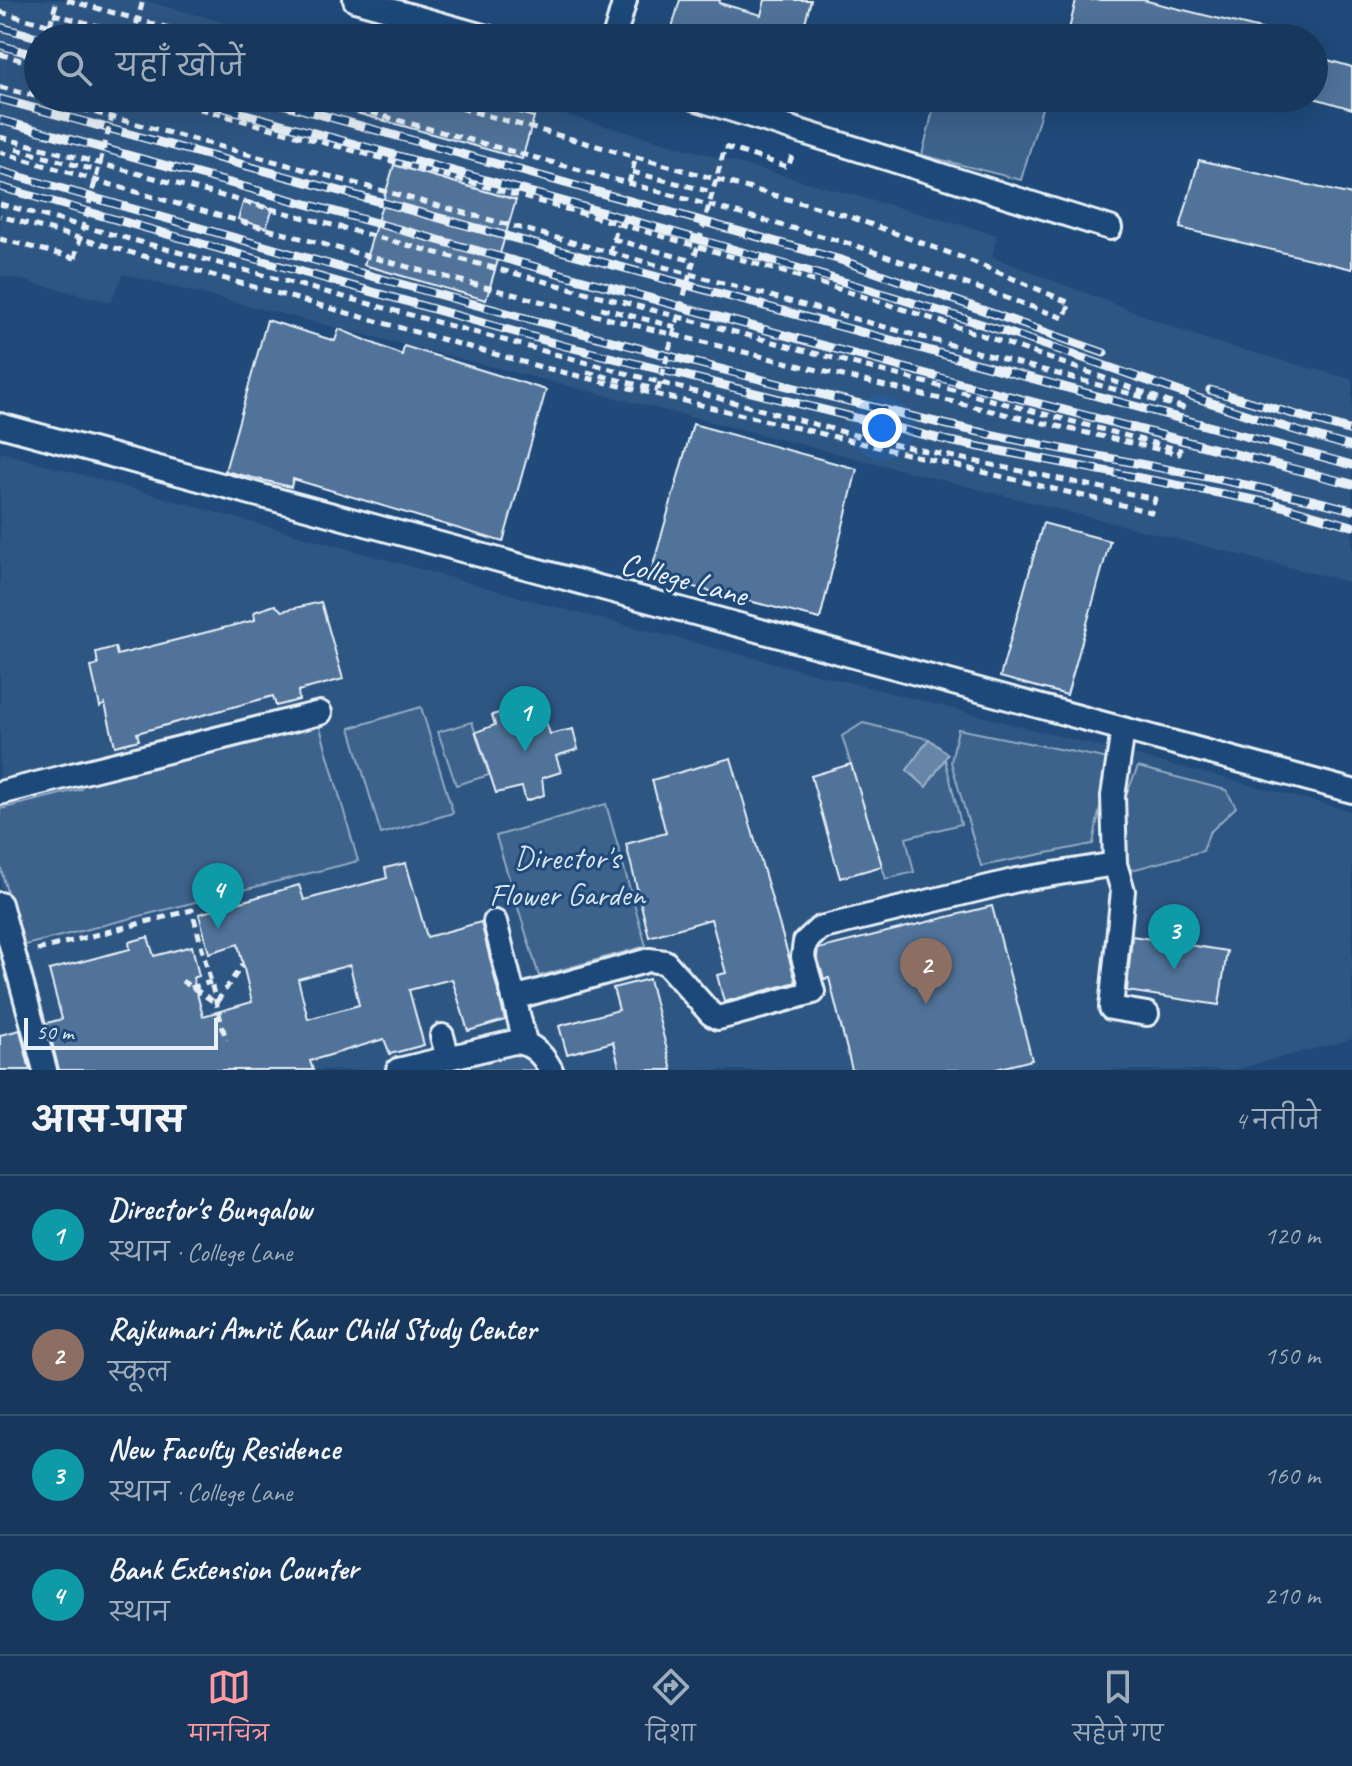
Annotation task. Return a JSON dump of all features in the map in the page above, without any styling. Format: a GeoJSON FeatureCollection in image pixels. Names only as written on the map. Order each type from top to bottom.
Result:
{"type":"FeatureCollection","features":[{"type":"Feature","properties":{"kind":"street"},"geometry":{"type":"LineString","coordinates":[[355,0],[440,24]]}},
{"type":"Feature","properties":{"kind":"street"},"geometry":{"type":"LineString","coordinates":[[618,24],[625,0]]}},
{"type":"Feature","properties":{"kind":"street"},"geometry":{"type":"LineString","coordinates":[[739,112],[1110,228]]}},
{"type":"Feature","properties":{"kind":"street","name":"College Lane"},"geometry":{"type":"LineString","coordinates":[[0,425],[1352,791]]}},
{"type":"Feature","properties":{"kind":"street"},"geometry":{"type":"LineString","coordinates":[[0,793],[320,713]]}},
{"type":"Feature","properties":{"kind":"street"},"geometry":{"type":"LineString","coordinates":[[1123,730],[1113,796],[1115,864],[1123,891],[1111,1008],[1147,1014]]}},
{"type":"Feature","properties":{"kind":"street"},"geometry":{"type":"LineString","coordinates":[[514,998],[649,960],[665,962],[718,1018],[813,992],[803,957],[805,942],[820,928],[1017,880],[1115,864]]}},
{"type":"Feature","properties":{"kind":"street"},"geometry":{"type":"LineString","coordinates":[[0,904],[45,1070]]}},
{"type":"Feature","properties":{"kind":"street"},"geometry":{"type":"LineString","coordinates":[[495,922],[525,1042],[545,1058],[551,1070]]}},
{"type":"Feature","properties":{"kind":"street"},"geometry":{"type":"LineString","coordinates":[[398,1070],[445,1047],[525,1042]]}},
{"type":"Feature","properties":{"kind":"path"},"geometry":{"type":"LineString","coordinates":[[50,24],[57,0]]}},
{"type":"Feature","properties":{"kind":"path"},"geometry":{"type":"LineString","coordinates":[[67,0],[154,24]]}},
{"type":"Feature","properties":{"kind":"path"},"geometry":{"type":"LineString","coordinates":[[136,24],[143,0]]}},
{"type":"Feature","properties":{"kind":"path"},"geometry":{"type":"LineString","coordinates":[[0,12],[46,24]]}},
{"type":"Feature","properties":{"kind":"path"},"geometry":{"type":"LineString","coordinates":[[53,14],[89,24]]}},
{"type":"Feature","properties":{"kind":"path"},"geometry":{"type":"LineString","coordinates":[[0,54],[24,61]]}},
{"type":"Feature","properties":{"kind":"path"},"geometry":{"type":"LineString","coordinates":[[0,87],[24,93]]}},
{"type":"Feature","properties":{"kind":"path"},"geometry":{"type":"LineString","coordinates":[[92,112],[1187,409],[1095,374],[847,291],[618,224],[211,112]]}},
{"type":"Feature","properties":{"kind":"path"},"geometry":{"type":"LineString","coordinates":[[0,239],[75,258],[113,112]]}},
{"type":"Feature","properties":{"kind":"path"},"geometry":{"type":"LineString","coordinates":[[368,112],[854,245],[1064,318],[1070,303],[845,215],[474,112]]}},
{"type":"Feature","properties":{"kind":"path"},"geometry":{"type":"LineString","coordinates":[[0,137],[1180,450],[1179,454],[600,317],[247,226],[0,152]]}},
{"type":"Feature","properties":{"kind":"path"},"geometry":{"type":"LineString","coordinates":[[14,156],[19,142]]}},
{"type":"Feature","properties":{"kind":"path"},"geometry":{"type":"LineString","coordinates":[[0,216],[658,390],[725,147],[788,167]]}},
{"type":"Feature","properties":{"kind":"path"},"geometry":{"type":"LineString","coordinates":[[16,149],[98,171]]}},
{"type":"Feature","properties":{"kind":"path"},"geometry":{"type":"LineString","coordinates":[[629,183],[636,157]]}},
{"type":"Feature","properties":{"kind":"path"},"geometry":{"type":"LineString","coordinates":[[632,172],[712,192]]}},
{"type":"Feature","properties":{"kind":"path"},"geometry":{"type":"LineString","coordinates":[[0,204],[587,371],[1151,512],[1155,499],[873,440],[587,371]]}},
{"type":"Feature","properties":{"kind":"path"},"geometry":{"type":"LineString","coordinates":[[610,253],[618,224]]}},
{"type":"Feature","properties":{"kind":"path"},"geometry":{"type":"LineString","coordinates":[[613,239],[693,261]]}},
{"type":"Feature","properties":{"kind":"path"},"geometry":{"type":"LineString","coordinates":[[600,317],[604,298]]}},
{"type":"Feature","properties":{"kind":"path"},"geometry":{"type":"LineString","coordinates":[[601,308],[676,327]]}},
{"type":"Feature","properties":{"kind":"path"},"geometry":{"type":"LineString","coordinates":[[14,956],[192,910],[226,1040]]}},
{"type":"Feature","properties":{"kind":"path"},"geometry":{"type":"LineString","coordinates":[[216,1003],[243,964]]}},
{"type":"Feature","properties":{"kind":"path"},"geometry":{"type":"LineString","coordinates":[[182,981],[216,1003]]}},
{"type":"Feature","properties":{"kind":"path"},"geometry":{"type":"LineString","coordinates":[[191,988],[211,982]]}},
{"type":"Feature","properties":{"kind":"shaded area"},"geometry":{"type":"Polygon","coordinates":[[[0,0],[142,0],[231,24],[24,24],[24,112],[555,112],[997,235],[992,257],[1210,341],[1352,379],[1352,583],[123,274],[111,302],[0,275],[0,0]]]}},
{"type":"Feature","properties":{"kind":"shaded area"},"geometry":{"type":"Polygon","coordinates":[[[0,452],[559,608],[1352,811],[1352,1039],[1233,1070],[0,1070],[0,452]]]}},
{"type":"Feature","properties":{"kind":"shaded area"},"geometry":{"type":"Polygon","coordinates":[[[929,739],[948,754],[926,787],[907,770],[929,739]]]}},
{"type":"Feature","properties":{"kind":"green space"},"geometry":{"type":"Polygon","coordinates":[[[933,112],[1041,112],[1021,180],[922,155],[933,112]]]}},
{"type":"Feature","properties":{"kind":"green space"},"geometry":{"type":"Polygon","coordinates":[[[421,707],[453,813],[381,834],[350,728],[421,707]]]}},
{"type":"Feature","properties":{"kind":"green space"},"geometry":{"type":"Polygon","coordinates":[[[472,722],[489,775],[456,785],[438,732],[472,722]]]}},
{"type":"Feature","properties":{"kind":"green space"},"geometry":{"type":"Polygon","coordinates":[[[863,723],[929,739],[907,770],[926,786],[945,759],[961,824],[906,838],[914,872],[886,879],[842,736],[863,723]]]}},
{"type":"Feature","properties":{"kind":"green space"},"geometry":{"type":"Polygon","coordinates":[[[319,724],[358,861],[21,946],[0,865],[0,809],[81,789],[79,782],[319,724]]]}},
{"type":"Feature","properties":{"kind":"green space"},"geometry":{"type":"Polygon","coordinates":[[[958,729],[1109,759],[1093,844],[981,866],[951,762],[958,729]]]}},
{"type":"Feature","properties":{"kind":"green space"},"geometry":{"type":"Polygon","coordinates":[[[1138,767],[1226,790],[1236,807],[1209,833],[1203,851],[1128,871],[1125,797],[1138,767]]]}},
{"type":"Feature","properties":{"kind":"green space","name":"Director's Flower Garden"},"geometry":{"type":"Polygon","coordinates":[[[606,804],[646,946],[539,976],[496,836],[606,804]]]}},
{"type":"Feature","properties":{"kind":"green space"},"geometry":{"type":"Polygon","coordinates":[[[521,1053],[532,1059],[535,1070],[452,1070],[521,1053]]]}},
{"type":"Feature","properties":{"kind":"building"},"geometry":{"type":"Polygon","coordinates":[[[680,0],[720,0],[719,3],[761,15],[765,0],[811,0],[805,24],[673,24],[680,0]]]}},
{"type":"Feature","properties":{"kind":"building"},"geometry":{"type":"Polygon","coordinates":[[[1076,0],[1143,0],[1241,24],[1070,24],[1076,0]]]}},
{"type":"Feature","properties":{"kind":"building"},"geometry":{"type":"Polygon","coordinates":[[[1328,60],[1352,67],[1352,109],[1328,102],[1328,60]]]}},
{"type":"Feature","properties":{"kind":"building"},"geometry":{"type":"Polygon","coordinates":[[[353,112],[516,112],[534,117],[522,159],[353,112]]]}},
{"type":"Feature","properties":{"kind":"building"},"geometry":{"type":"Polygon","coordinates":[[[1199,160],[1352,195],[1352,269],[1180,228],[1199,160]]]}},
{"type":"Feature","properties":{"kind":"building"},"geometry":{"type":"Polygon","coordinates":[[[394,165],[516,200],[486,300],[364,265],[394,165]]]}},
{"type":"Feature","properties":{"kind":"building"},"geometry":{"type":"Polygon","coordinates":[[[244,200],[273,209],[266,228],[238,219],[244,200]]]}},
{"type":"Feature","properties":{"kind":"building"},"geometry":{"type":"Polygon","coordinates":[[[267,320],[335,341],[339,329],[402,355],[404,346],[546,390],[503,542],[293,479],[291,487],[225,471],[267,320]]]}},
{"type":"Feature","properties":{"kind":"building"},"geometry":{"type":"Polygon","coordinates":[[[693,424],[857,469],[820,619],[650,576],[693,424]]]}},
{"type":"Feature","properties":{"kind":"building"},"geometry":{"type":"Polygon","coordinates":[[[1043,523],[1110,541],[1067,695],[1000,677],[1043,523]]]}},
{"type":"Feature","properties":{"kind":"building"},"geometry":{"type":"Polygon","coordinates":[[[321,602],[343,679],[298,691],[299,700],[276,706],[273,696],[137,733],[139,740],[115,746],[105,704],[100,707],[91,667],[98,665],[96,652],[115,647],[117,655],[255,620],[254,612],[275,605],[282,611],[321,602]]]}},
{"type":"Feature","properties":{"kind":"building"},"geometry":{"type":"Polygon","coordinates":[[[534,703],[543,713],[550,734],[573,729],[578,749],[556,756],[561,772],[542,778],[544,795],[526,801],[522,787],[496,793],[476,732],[495,725],[492,715],[534,703]]]}},
{"type":"Feature","properties":{"kind":"building"},"geometry":{"type":"Polygon","coordinates":[[[731,758],[796,982],[724,1002],[717,975],[726,973],[711,919],[649,937],[626,844],[666,833],[652,780],[731,758]]]}},
{"type":"Feature","properties":{"kind":"building"},"geometry":{"type":"Polygon","coordinates":[[[851,764],[882,866],[840,878],[811,776],[851,764]]]}},
{"type":"Feature","properties":{"kind":"building"},"geometry":{"type":"Polygon","coordinates":[[[406,863],[427,937],[481,922],[505,1020],[468,1031],[452,979],[409,990],[424,1045],[390,1054],[384,1039],[310,1061],[313,1070],[59,1070],[47,1023],[62,1019],[49,970],[130,949],[129,942],[148,937],[154,956],[192,946],[199,976],[193,978],[203,1016],[252,1002],[238,944],[209,953],[199,914],[299,885],[304,900],[387,878],[385,868],[406,863]],[[350,965],[298,979],[308,1019],[359,1005],[350,965]]]}},
{"type":"Feature","properties":{"kind":"building"},"geometry":{"type":"Polygon","coordinates":[[[992,906],[1032,1060],[992,1070],[852,1070],[829,978],[824,979],[817,956],[818,949],[992,906]]]}},
{"type":"Feature","properties":{"kind":"building"},"geometry":{"type":"Polygon","coordinates":[[[1132,936],[1227,951],[1219,1005],[1127,991],[1132,936]]]}},
{"type":"Feature","properties":{"kind":"building"},"geometry":{"type":"Polygon","coordinates":[[[649,979],[672,1070],[620,1070],[613,1042],[567,1054],[559,1026],[619,1010],[613,988],[649,979]]]}},
{"type":"Feature","properties":{"kind":"building"},"geometry":{"type":"Polygon","coordinates":[[[20,1030],[30,1070],[0,1070],[0,1035],[20,1030]]]}},
{"type":"Feature","properties":{"kind":"railway"},"geometry":{"type":"LineString","coordinates":[[0,27],[24,33]]}},
{"type":"Feature","properties":{"kind":"railway"},"geometry":{"type":"LineString","coordinates":[[0,45],[24,52]]}},
{"type":"Feature","properties":{"kind":"railway"},"geometry":{"type":"LineString","coordinates":[[0,99],[24,105]]}},
{"type":"Feature","properties":{"kind":"railway"},"geometry":{"type":"LineString","coordinates":[[48,112],[1352,465]]}},
{"type":"Feature","properties":{"kind":"railway"},"geometry":{"type":"LineString","coordinates":[[238,112],[883,293],[1352,447]]}},
{"type":"Feature","properties":{"kind":"railway"},"geometry":{"type":"LineString","coordinates":[[311,112],[841,260],[1104,353]]}},
{"type":"Feature","properties":{"kind":"railway"},"geometry":{"type":"LineString","coordinates":[[0,120],[963,384],[1352,484]]}},
{"type":"Feature","properties":{"kind":"railway"},"geometry":{"type":"LineString","coordinates":[[0,171],[472,304],[709,366],[948,425],[1252,486],[1352,510]]}},
{"type":"Feature","properties":{"kind":"railway"},"geometry":{"type":"LineString","coordinates":[[0,187],[565,346],[949,441],[1275,504],[1352,526]]}},
{"type":"Feature","properties":{"kind":"railway"},"geometry":{"type":"LineString","coordinates":[[1210,390],[1352,431]]}},
{"type":"Feature","properties":{"kind":"place","name":"Director's Bungalow"},"geometry":{"type":"Point","coordinates":[525,752]}},
{"type":"Feature","properties":{"kind":"place","name":"Bank Extension Counter"},"geometry":{"type":"Point","coordinates":[218,929]}},
{"type":"Feature","properties":{"kind":"place","name":"New Faculty Residence"},"geometry":{"type":"Point","coordinates":[1174,970]}},
{"type":"Feature","properties":{"kind":"place","name":"Rajkumari Amrit Kaur Child Study Center"},"geometry":{"type":"Point","coordinates":[926,1004]}}]}
